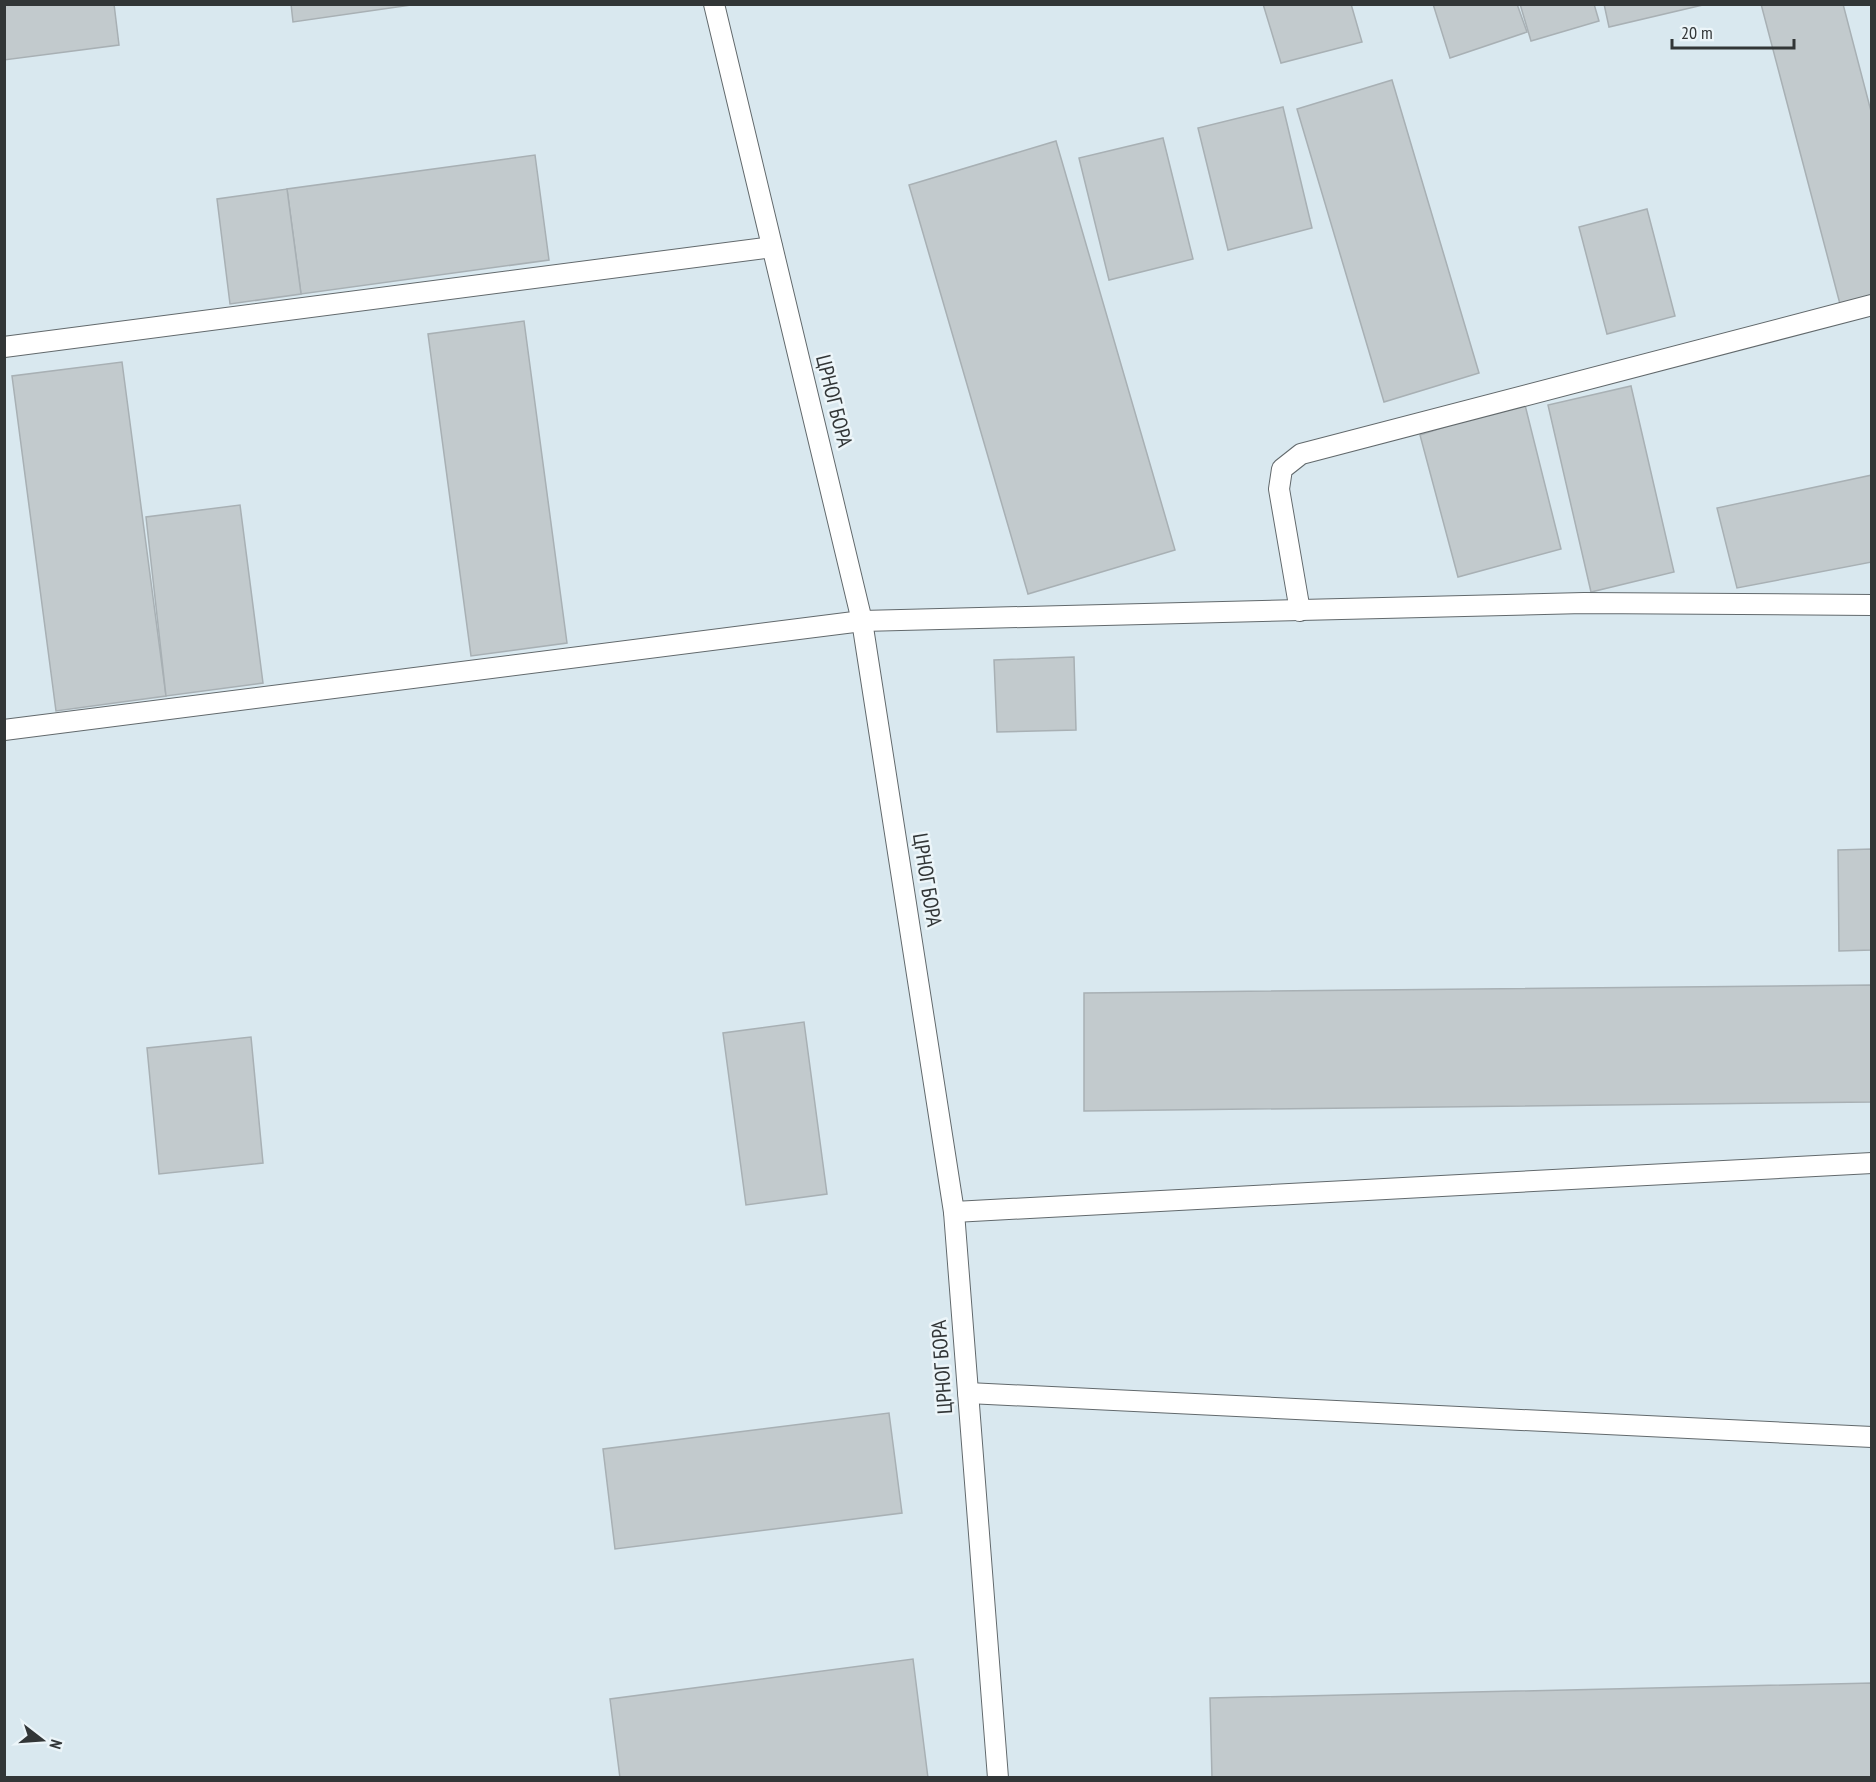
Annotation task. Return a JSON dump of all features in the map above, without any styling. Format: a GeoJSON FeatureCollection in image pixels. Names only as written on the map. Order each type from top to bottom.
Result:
{"type":"FeatureCollection","features":[{"type":"Feature","properties":{"kind":"lane","name":"ЦРНОГ БОРА"},"geometry":{"type":"LineString","coordinates":[[714,4],[862,621],[954,1212],[998,1778]]}},
{"type":"Feature","properties":{"kind":"lane"},"geometry":{"type":"LineString","coordinates":[[4,347],[772,247]]}},
{"type":"Feature","properties":{"kind":"lane"},"geometry":{"type":"LineString","coordinates":[[1300,611],[1279,489],[1282,469],[1300,454],[1872,305]]}},
{"type":"Feature","properties":{"kind":"lane"},"geometry":{"type":"LineString","coordinates":[[4,730],[862,621],[1584,603],[1872,605]]}},
{"type":"Feature","properties":{"kind":"lane"},"geometry":{"type":"LineString","coordinates":[[954,1212],[1872,1164]]}},
{"type":"Feature","properties":{"kind":"lane"},"geometry":{"type":"LineString","coordinates":[[968,1393],[1872,1437]]}},
{"type":"Feature","properties":{"kind":"shaded area"},"geometry":{"type":"Polygon","coordinates":[[[5,5],[1871,5],[1871,1777],[5,1777],[5,5]]]}},
{"type":"Feature","properties":{"kind":"building"},"geometry":{"type":"Polygon","coordinates":[[[4,4],[114,4],[119,45],[4,60],[4,4]]]}},
{"type":"Feature","properties":{"kind":"building"},"geometry":{"type":"Polygon","coordinates":[[[291,4],[418,4],[293,22],[291,4]]]}},
{"type":"Feature","properties":{"kind":"building"},"geometry":{"type":"Polygon","coordinates":[[[1263,4],[1351,4],[1362,42],[1281,63],[1263,4]]]}},
{"type":"Feature","properties":{"kind":"building"},"geometry":{"type":"Polygon","coordinates":[[[1433,4],[1517,4],[1527,32],[1450,58],[1433,4]]]}},
{"type":"Feature","properties":{"kind":"building"},"geometry":{"type":"Polygon","coordinates":[[[1520,4],[1594,4],[1599,21],[1531,41],[1520,4]]]}},
{"type":"Feature","properties":{"kind":"building"},"geometry":{"type":"Polygon","coordinates":[[[1604,4],[1707,4],[1609,27],[1604,4]]]}},
{"type":"Feature","properties":{"kind":"building"},"geometry":{"type":"Polygon","coordinates":[[[1761,4],[1843,4],[1872,115],[1872,295],[1840,304],[1761,4]]]}},
{"type":"Feature","properties":{"kind":"building"},"geometry":{"type":"Polygon","coordinates":[[[1392,80],[1479,373],[1384,402],[1297,109],[1392,80]]]}},
{"type":"Feature","properties":{"kind":"building"},"geometry":{"type":"Polygon","coordinates":[[[1283,107],[1312,228],[1228,250],[1198,128],[1283,107]]]}},
{"type":"Feature","properties":{"kind":"building"},"geometry":{"type":"Polygon","coordinates":[[[1163,138],[1193,259],[1109,280],[1079,158],[1163,138]]]}},
{"type":"Feature","properties":{"kind":"building"},"geometry":{"type":"Polygon","coordinates":[[[1056,141],[1175,550],[1028,594],[909,185],[1056,141]]]}},
{"type":"Feature","properties":{"kind":"building"},"geometry":{"type":"Polygon","coordinates":[[[535,155],[549,260],[301,294],[287,189],[535,155]]]}},
{"type":"Feature","properties":{"kind":"building"},"geometry":{"type":"Polygon","coordinates":[[[287,189],[301,294],[230,304],[217,199],[287,189]]]}},
{"type":"Feature","properties":{"kind":"building"},"geometry":{"type":"Polygon","coordinates":[[[1647,209],[1675,316],[1607,334],[1579,227],[1647,209]]]}},
{"type":"Feature","properties":{"kind":"building"},"geometry":{"type":"Polygon","coordinates":[[[524,321],[567,643],[471,656],[428,334],[524,321]]]}},
{"type":"Feature","properties":{"kind":"building"},"geometry":{"type":"Polygon","coordinates":[[[122,362],[166,696],[56,711],[12,376],[122,362]]]}},
{"type":"Feature","properties":{"kind":"building"},"geometry":{"type":"Polygon","coordinates":[[[1631,386],[1674,572],[1591,592],[1548,405],[1631,386]]]}},
{"type":"Feature","properties":{"kind":"building"},"geometry":{"type":"Polygon","coordinates":[[[1524,401],[1561,549],[1458,577],[1420,435],[1524,401]]]}},
{"type":"Feature","properties":{"kind":"building"},"geometry":{"type":"Polygon","coordinates":[[[1872,475],[1872,562],[1737,588],[1717,508],[1872,475]]]}},
{"type":"Feature","properties":{"kind":"building"},"geometry":{"type":"Polygon","coordinates":[[[240,505],[263,683],[166,696],[146,517],[240,505]]]}},
{"type":"Feature","properties":{"kind":"building"},"geometry":{"type":"Polygon","coordinates":[[[1074,657],[1076,730],[997,732],[994,660],[1074,657]]]}},
{"type":"Feature","properties":{"kind":"building"},"geometry":{"type":"Polygon","coordinates":[[[1872,849],[1872,950],[1839,951],[1838,850],[1872,849]]]}},
{"type":"Feature","properties":{"kind":"building"},"geometry":{"type":"Polygon","coordinates":[[[1872,985],[1872,1102],[1084,1111],[1084,993],[1872,985]]]}},
{"type":"Feature","properties":{"kind":"building"},"geometry":{"type":"Polygon","coordinates":[[[804,1022],[827,1194],[746,1205],[723,1033],[804,1022]]]}},
{"type":"Feature","properties":{"kind":"building"},"geometry":{"type":"Polygon","coordinates":[[[251,1037],[263,1163],[159,1174],[147,1048],[251,1037]]]}},
{"type":"Feature","properties":{"kind":"building"},"geometry":{"type":"Polygon","coordinates":[[[889,1413],[902,1513],[615,1549],[603,1449],[889,1413]]]}},
{"type":"Feature","properties":{"kind":"building"},"geometry":{"type":"Polygon","coordinates":[[[913,1659],[928,1778],[620,1778],[610,1699],[913,1659]]]}},
{"type":"Feature","properties":{"kind":"building"},"geometry":{"type":"Polygon","coordinates":[[[1872,1683],[1872,1778],[1212,1778],[1210,1698],[1872,1683]]]}}]}
